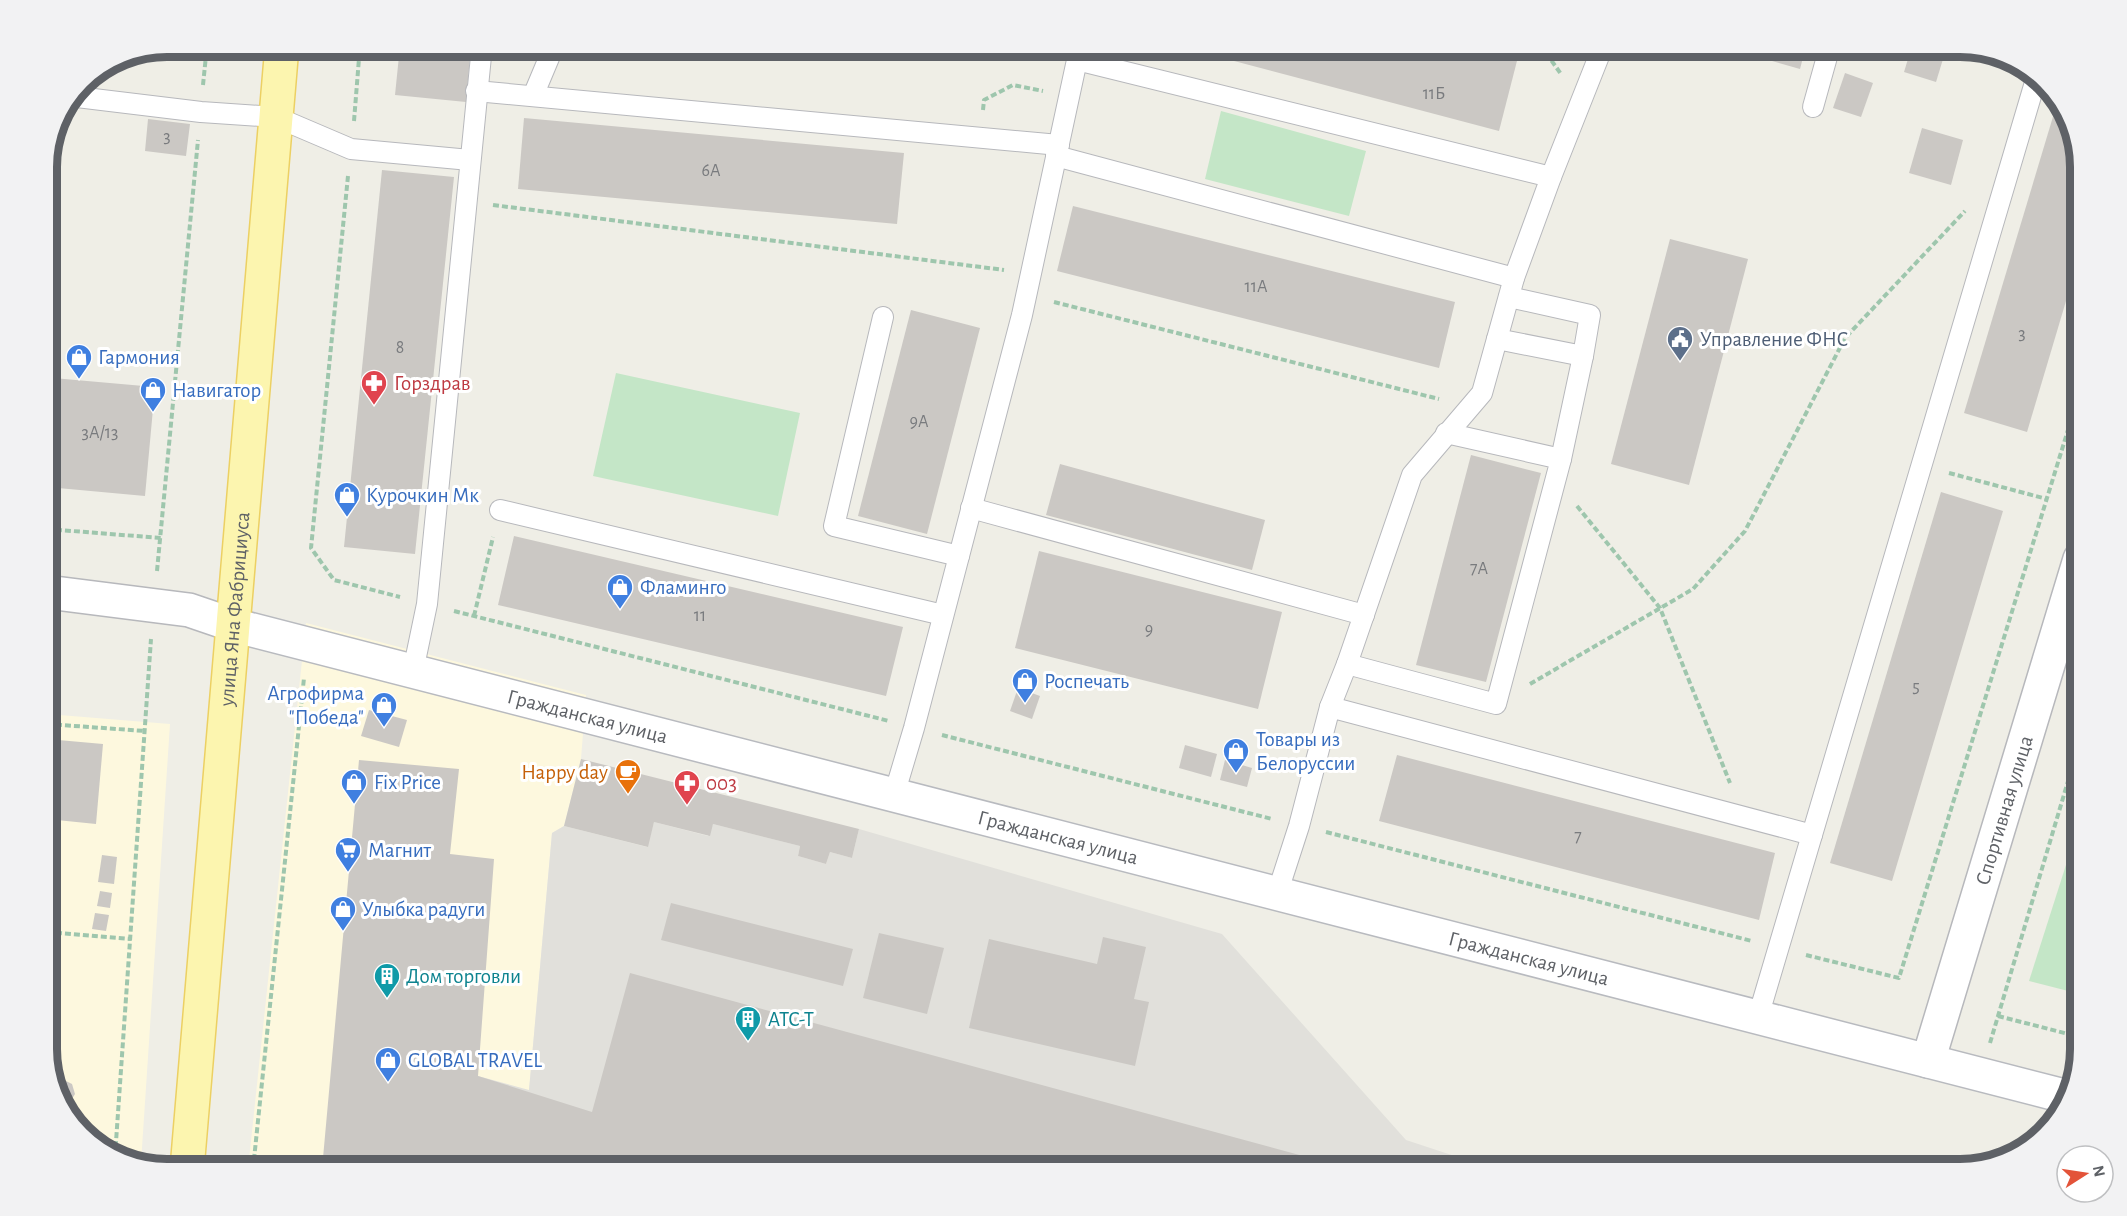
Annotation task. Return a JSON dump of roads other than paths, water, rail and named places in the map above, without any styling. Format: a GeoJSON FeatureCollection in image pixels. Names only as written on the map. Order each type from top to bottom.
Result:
{"type":"FeatureCollection","features":[{"type":"Feature","properties":{"kind":"main road","name":"улица Яна Фабрициуса"},"geometry":{"type":"LineString","coordinates":[[188,1159],[281,57]]}},
{"type":"Feature","properties":{"kind":"street","name":"Спортивная улица"},"geometry":{"type":"LineString","coordinates":[[1928,1061],[2070,592]]}},
{"type":"Feature","properties":{"kind":"street","name":"Гражданская улица"},"geometry":{"type":"LineString","coordinates":[[57,593],[189,610],[233,624],[412,671],[2060,1095]]}},
{"type":"Feature","properties":{"kind":"lane"},"geometry":{"type":"LineString","coordinates":[[412,671],[427,604],[481,57]]}},
{"type":"Feature","properties":{"kind":"lane"},"geometry":{"type":"LineString","coordinates":[[533,96],[550,57]]}},
{"type":"Feature","properties":{"kind":"lane"},"geometry":{"type":"LineString","coordinates":[[894,795],[914,728],[1027,295],[1078,57]]}},
{"type":"Feature","properties":{"kind":"lane"},"geometry":{"type":"LineString","coordinates":[[1094,57],[1551,177]]}},
{"type":"Feature","properties":{"kind":"lane"},"geometry":{"type":"LineString","coordinates":[[1276,894],[1299,826],[1330,707],[1412,475],[1482,393],[1512,288],[1551,177],[1599,57]]}},
{"type":"Feature","properties":{"kind":"lane"},"geometry":{"type":"LineString","coordinates":[[1813,107],[1827,57]]}},
{"type":"Feature","properties":{"kind":"lane"},"geometry":{"type":"LineString","coordinates":[[1758,1017],[2034,86]]}},
{"type":"Feature","properties":{"kind":"lane"},"geometry":{"type":"LineString","coordinates":[[476,91],[981,138],[1058,150],[1512,288],[1590,315],[1561,459],[1496,704],[1347,664]]}},
{"type":"Feature","properties":{"kind":"lane"},"geometry":{"type":"LineString","coordinates":[[82,98],[201,112],[276,117],[351,149],[470,160]]}},
{"type":"Feature","properties":{"kind":"lane"},"geometry":{"type":"LineString","coordinates":[[883,317],[834,526],[959,556]]}},
{"type":"Feature","properties":{"kind":"lane"},"geometry":{"type":"LineString","coordinates":[[1497,339],[1583,357]]}},
{"type":"Feature","properties":{"kind":"lane"},"geometry":{"type":"LineString","coordinates":[[1446,433],[1561,459]]}},
{"type":"Feature","properties":{"kind":"lane"},"geometry":{"type":"LineString","coordinates":[[971,508],[1364,615]]}},
{"type":"Feature","properties":{"kind":"lane"},"geometry":{"type":"LineString","coordinates":[[500,510],[943,615]]}},
{"type":"Feature","properties":{"kind":"lane"},"geometry":{"type":"LineString","coordinates":[[1330,707],[1812,835]]}},
{"type":"Feature","properties":{"kind":"place","name":"Управление ФНС"},"geometry":{"type":"Point","coordinates":[1680,362]}},
{"type":"Feature","properties":{"kind":"place","name":"Гармония"},"geometry":{"type":"Point","coordinates":[79,380]}},
{"type":"Feature","properties":{"kind":"place","name":"Горздрав"},"geometry":{"type":"Point","coordinates":[374,406]}},
{"type":"Feature","properties":{"kind":"place","name":"Навигатор"},"geometry":{"type":"Point","coordinates":[153,413]}},
{"type":"Feature","properties":{"kind":"place","name":"Курочкин Мк"},"geometry":{"type":"Point","coordinates":[347,518]}},
{"type":"Feature","properties":{"kind":"place","name":"Фламинго"},"geometry":{"type":"Point","coordinates":[620,610]}},
{"type":"Feature","properties":{"kind":"place","name":"Роспечать"},"geometry":{"type":"Point","coordinates":[1025,704]}},
{"type":"Feature","properties":{"kind":"place","name":"Агрофирма \"Победа\""},"geometry":{"type":"Point","coordinates":[384,728]}},
{"type":"Feature","properties":{"kind":"place","name":"Товары из Белоруссии"},"geometry":{"type":"Point","coordinates":[1236,774]}},
{"type":"Feature","properties":{"kind":"place","name":"Happy day"},"geometry":{"type":"Point","coordinates":[628,795]}},
{"type":"Feature","properties":{"kind":"place","name":"Fix Price"},"geometry":{"type":"Point","coordinates":[354,805]}},
{"type":"Feature","properties":{"kind":"place","name":"003"},"geometry":{"type":"Point","coordinates":[687,806]}},
{"type":"Feature","properties":{"kind":"place","name":"Магнит"},"geometry":{"type":"Point","coordinates":[348,873]}},
{"type":"Feature","properties":{"kind":"place","name":"Улыбка радуги"},"geometry":{"type":"Point","coordinates":[343,932]}},
{"type":"Feature","properties":{"kind":"place","name":"Дом торговли"},"geometry":{"type":"Point","coordinates":[387,999]}},
{"type":"Feature","properties":{"kind":"place","name":"ATC-T"},"geometry":{"type":"Point","coordinates":[748,1042]}},
{"type":"Feature","properties":{"kind":"place","name":"GLOBAL TRAVEL"},"geometry":{"type":"Point","coordinates":[388,1083]}}]}
